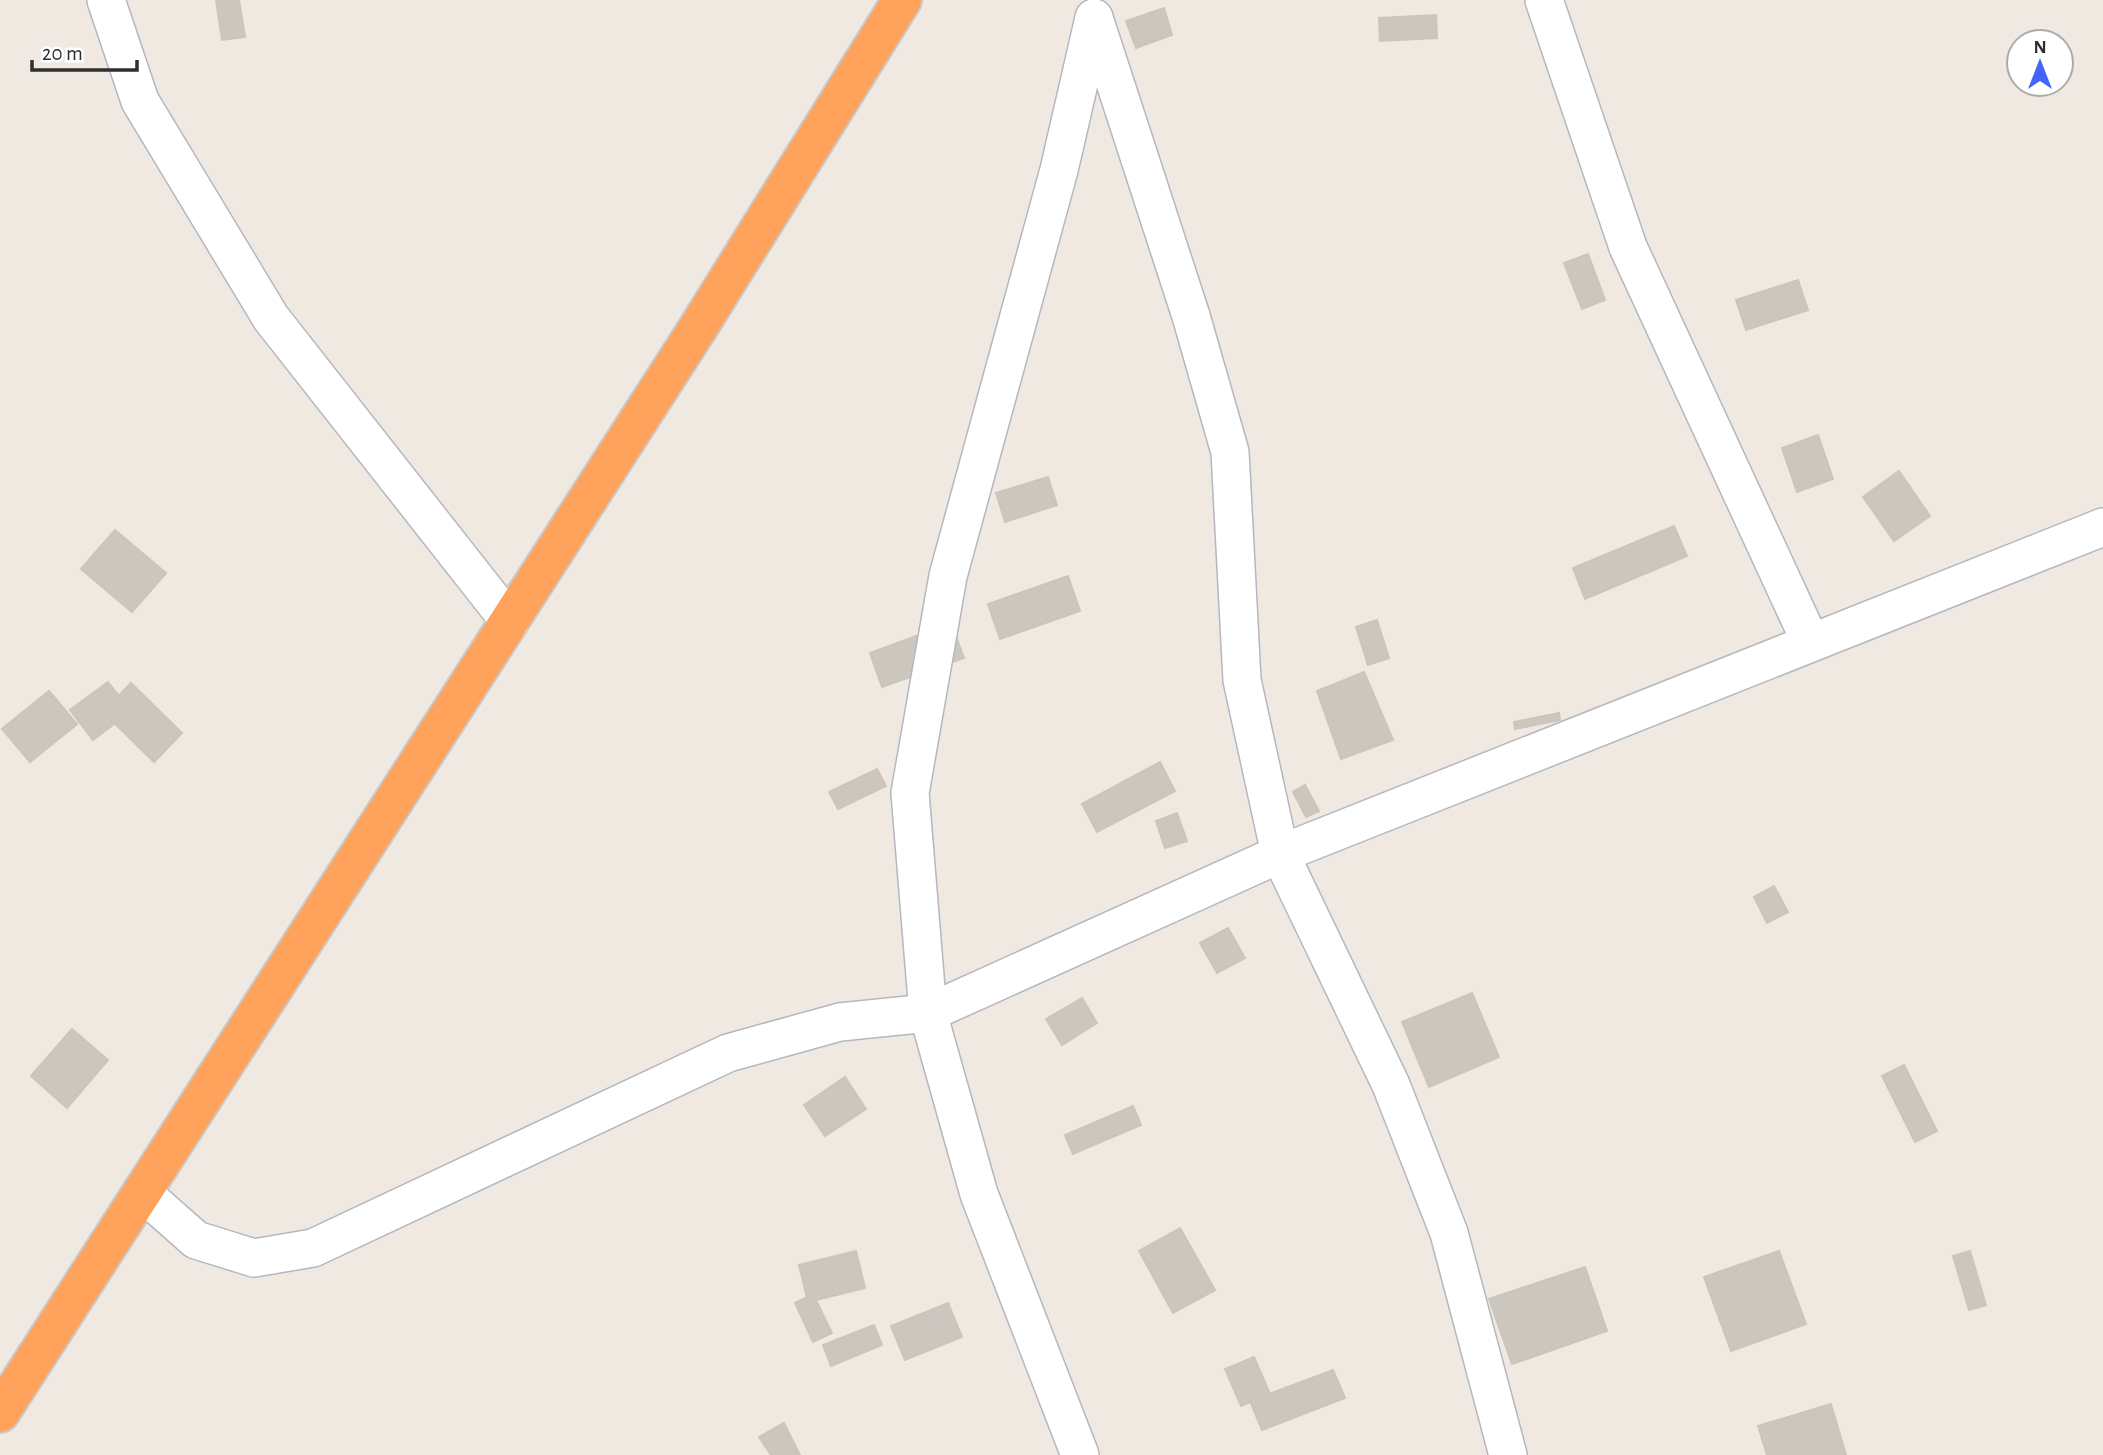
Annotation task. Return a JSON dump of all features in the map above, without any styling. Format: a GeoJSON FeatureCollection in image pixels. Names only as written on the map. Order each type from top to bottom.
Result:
{"type":"FeatureCollection","features":[{"type":"Feature","properties":{"kind":"highway"},"geometry":{"type":"LineString","coordinates":[[0,1413],[144,1194],[696,331],[902,0]]}},
{"type":"Feature","properties":{"kind":"street"},"geometry":{"type":"LineString","coordinates":[[106,0],[140,101],[271,318],[510,622]]}},
{"type":"Feature","properties":{"kind":"street"},"geometry":{"type":"LineString","coordinates":[[1544,0],[1628,247],[1810,641]]}},
{"type":"Feature","properties":{"kind":"street"},"geometry":{"type":"LineString","coordinates":[[1095,9],[1191,316],[1230,452],[1242,680],[1280,854],[1391,1085],[1449,1233],[1508,1455]]}},
{"type":"Feature","properties":{"kind":"street"},"geometry":{"type":"LineString","coordinates":[[1080,1455],[979,1194],[928,1013],[910,793],[948,576],[1059,170],[1095,9]]}},
{"type":"Feature","properties":{"kind":"street"},"geometry":{"type":"LineString","coordinates":[[144,1194],[196,1240],[254,1258],[313,1248],[728,1053],[840,1021],[928,1013],[1280,854],[1810,641],[2103,527]]}},
{"type":"Feature","properties":{"kind":"building"},"geometry":{"type":"Polygon","coordinates":[[[216,0],[239,0],[245,37],[222,40],[216,0]]]}},
{"type":"Feature","properties":{"kind":"building"},"geometry":{"type":"Polygon","coordinates":[[[1164,8],[1172,35],[1136,48],[1126,21],[1164,8]]]}},
{"type":"Feature","properties":{"kind":"building"},"geometry":{"type":"Polygon","coordinates":[[[1436,15],[1437,38],[1380,41],[1379,18],[1436,15]]]}},
{"type":"Feature","properties":{"kind":"building"},"geometry":{"type":"Polygon","coordinates":[[[1588,254],[1605,300],[1582,309],[1564,263],[1588,254]]]}},
{"type":"Feature","properties":{"kind":"building"},"geometry":{"type":"Polygon","coordinates":[[[1798,280],[1808,310],[1746,330],[1736,300],[1798,280]]]}},
{"type":"Feature","properties":{"kind":"building"},"geometry":{"type":"Polygon","coordinates":[[[1818,435],[1833,479],[1797,492],[1782,448],[1818,435]]]}},
{"type":"Feature","properties":{"kind":"building"},"geometry":{"type":"Polygon","coordinates":[[[1899,471],[1930,516],[1894,541],[1863,497],[1899,471]]]}},
{"type":"Feature","properties":{"kind":"building"},"geometry":{"type":"Polygon","coordinates":[[[1048,477],[1057,505],[1005,522],[996,493],[1048,477]]]}},
{"type":"Feature","properties":{"kind":"building"},"geometry":{"type":"Polygon","coordinates":[[[1674,526],[1687,556],[1585,599],[1573,568],[1674,526]]]}},
{"type":"Feature","properties":{"kind":"building"},"geometry":{"type":"Polygon","coordinates":[[[115,530],[166,573],[132,612],[81,569],[115,530]]]}},
{"type":"Feature","properties":{"kind":"building"},"geometry":{"type":"Polygon","coordinates":[[[1068,576],[1080,611],[1000,639],[988,604],[1068,576]]]}},
{"type":"Feature","properties":{"kind":"building"},"geometry":{"type":"Polygon","coordinates":[[[1377,620],[1389,658],[1368,665],[1356,627],[1377,620]]]}},
{"type":"Feature","properties":{"kind":"building"},"geometry":{"type":"Polygon","coordinates":[[[951,623],[964,658],[882,687],[870,653],[951,623]]]}},
{"type":"Feature","properties":{"kind":"building"},"geometry":{"type":"Polygon","coordinates":[[[1364,672],[1393,740],[1341,759],[1317,691],[1364,672]]]}},
{"type":"Feature","properties":{"kind":"building"},"geometry":{"type":"Polygon","coordinates":[[[108,682],[131,711],[93,740],[70,710],[108,682]]]}},
{"type":"Feature","properties":{"kind":"building"},"geometry":{"type":"Polygon","coordinates":[[[131,683],[182,733],[154,762],[103,712],[131,683]]]}},
{"type":"Feature","properties":{"kind":"building"},"geometry":{"type":"Polygon","coordinates":[[[49,691],[77,724],[30,762],[2,729],[49,691]]]}},
{"type":"Feature","properties":{"kind":"building"},"geometry":{"type":"Polygon","coordinates":[[[1559,713],[1560,720],[1515,729],[1514,722],[1559,713]]]}},
{"type":"Feature","properties":{"kind":"building"},"geometry":{"type":"Polygon","coordinates":[[[1160,762],[1175,791],[1097,832],[1082,804],[1160,762]]]}},
{"type":"Feature","properties":{"kind":"building"},"geometry":{"type":"Polygon","coordinates":[[[877,769],[886,786],[838,809],[829,792],[877,769]]]}},
{"type":"Feature","properties":{"kind":"building"},"geometry":{"type":"Polygon","coordinates":[[[1305,785],[1319,811],[1306,817],[1293,792],[1305,785]]]}},
{"type":"Feature","properties":{"kind":"building"},"geometry":{"type":"Polygon","coordinates":[[[1177,813],[1187,841],[1165,848],[1156,821],[1177,813]]]}},
{"type":"Feature","properties":{"kind":"building"},"geometry":{"type":"Polygon","coordinates":[[[1774,886],[1788,912],[1767,923],[1754,897],[1774,886]]]}},
{"type":"Feature","properties":{"kind":"building"},"geometry":{"type":"Polygon","coordinates":[[[1228,928],[1245,958],[1217,973],[1200,943],[1228,928]]]}},
{"type":"Feature","properties":{"kind":"building"},"geometry":{"type":"Polygon","coordinates":[[[1472,993],[1499,1057],[1429,1087],[1402,1022],[1472,993]]]}},
{"type":"Feature","properties":{"kind":"building"},"geometry":{"type":"Polygon","coordinates":[[[1082,998],[1097,1023],[1062,1045],[1046,1019],[1082,998]]]}},
{"type":"Feature","properties":{"kind":"building"},"geometry":{"type":"Polygon","coordinates":[[[72,1029],[108,1060],[67,1108],[31,1076],[72,1029]]]}},
{"type":"Feature","properties":{"kind":"building"},"geometry":{"type":"Polygon","coordinates":[[[1904,1065],[1937,1131],[1915,1142],[1882,1076],[1904,1065]]]}},
{"type":"Feature","properties":{"kind":"building"},"geometry":{"type":"Polygon","coordinates":[[[845,1077],[866,1109],[825,1136],[804,1105],[845,1077]]]}},
{"type":"Feature","properties":{"kind":"building"},"geometry":{"type":"Polygon","coordinates":[[[1133,1106],[1141,1125],[1073,1154],[1065,1135],[1133,1106]]]}},
{"type":"Feature","properties":{"kind":"building"},"geometry":{"type":"Polygon","coordinates":[[[1180,1228],[1215,1290],[1173,1313],[1139,1251],[1180,1228]]]}},
{"type":"Feature","properties":{"kind":"building"},"geometry":{"type":"Polygon","coordinates":[[[856,1251],[865,1288],[808,1302],[799,1265],[856,1251]]]}},
{"type":"Feature","properties":{"kind":"building"},"geometry":{"type":"Polygon","coordinates":[[[1779,1251],[1806,1324],[1731,1351],[1704,1277],[1779,1251]]]}},
{"type":"Feature","properties":{"kind":"building"},"geometry":{"type":"Polygon","coordinates":[[[1970,1251],[1986,1305],[1969,1310],[1953,1256],[1970,1251]]]}},
{"type":"Feature","properties":{"kind":"building"},"geometry":{"type":"Polygon","coordinates":[[[1585,1267],[1607,1331],[1512,1364],[1489,1299],[1585,1267]]]}},
{"type":"Feature","properties":{"kind":"building"},"geometry":{"type":"Polygon","coordinates":[[[813,1294],[832,1333],[813,1342],[795,1303],[813,1294]]]}},
{"type":"Feature","properties":{"kind":"building"},"geometry":{"type":"Polygon","coordinates":[[[948,1303],[962,1337],[905,1360],[891,1326],[948,1303]]]}},
{"type":"Feature","properties":{"kind":"building"},"geometry":{"type":"Polygon","coordinates":[[[874,1325],[882,1345],[831,1366],[823,1345],[874,1325]]]}},
{"type":"Feature","properties":{"kind":"building"},"geometry":{"type":"Polygon","coordinates":[[[1254,1357],[1270,1394],[1241,1406],[1225,1369],[1254,1357]]]}},
{"type":"Feature","properties":{"kind":"building"},"geometry":{"type":"Polygon","coordinates":[[[1333,1370],[1345,1398],[1262,1430],[1250,1401],[1333,1370]]]}},
{"type":"Feature","properties":{"kind":"building"},"geometry":{"type":"Polygon","coordinates":[[[1831,1404],[1846,1455],[1767,1455],[1758,1426],[1831,1404]]]}},
{"type":"Feature","properties":{"kind":"building"},"geometry":{"type":"Polygon","coordinates":[[[784,1423],[800,1455],[771,1455],[759,1437],[784,1423]]]}}]}
